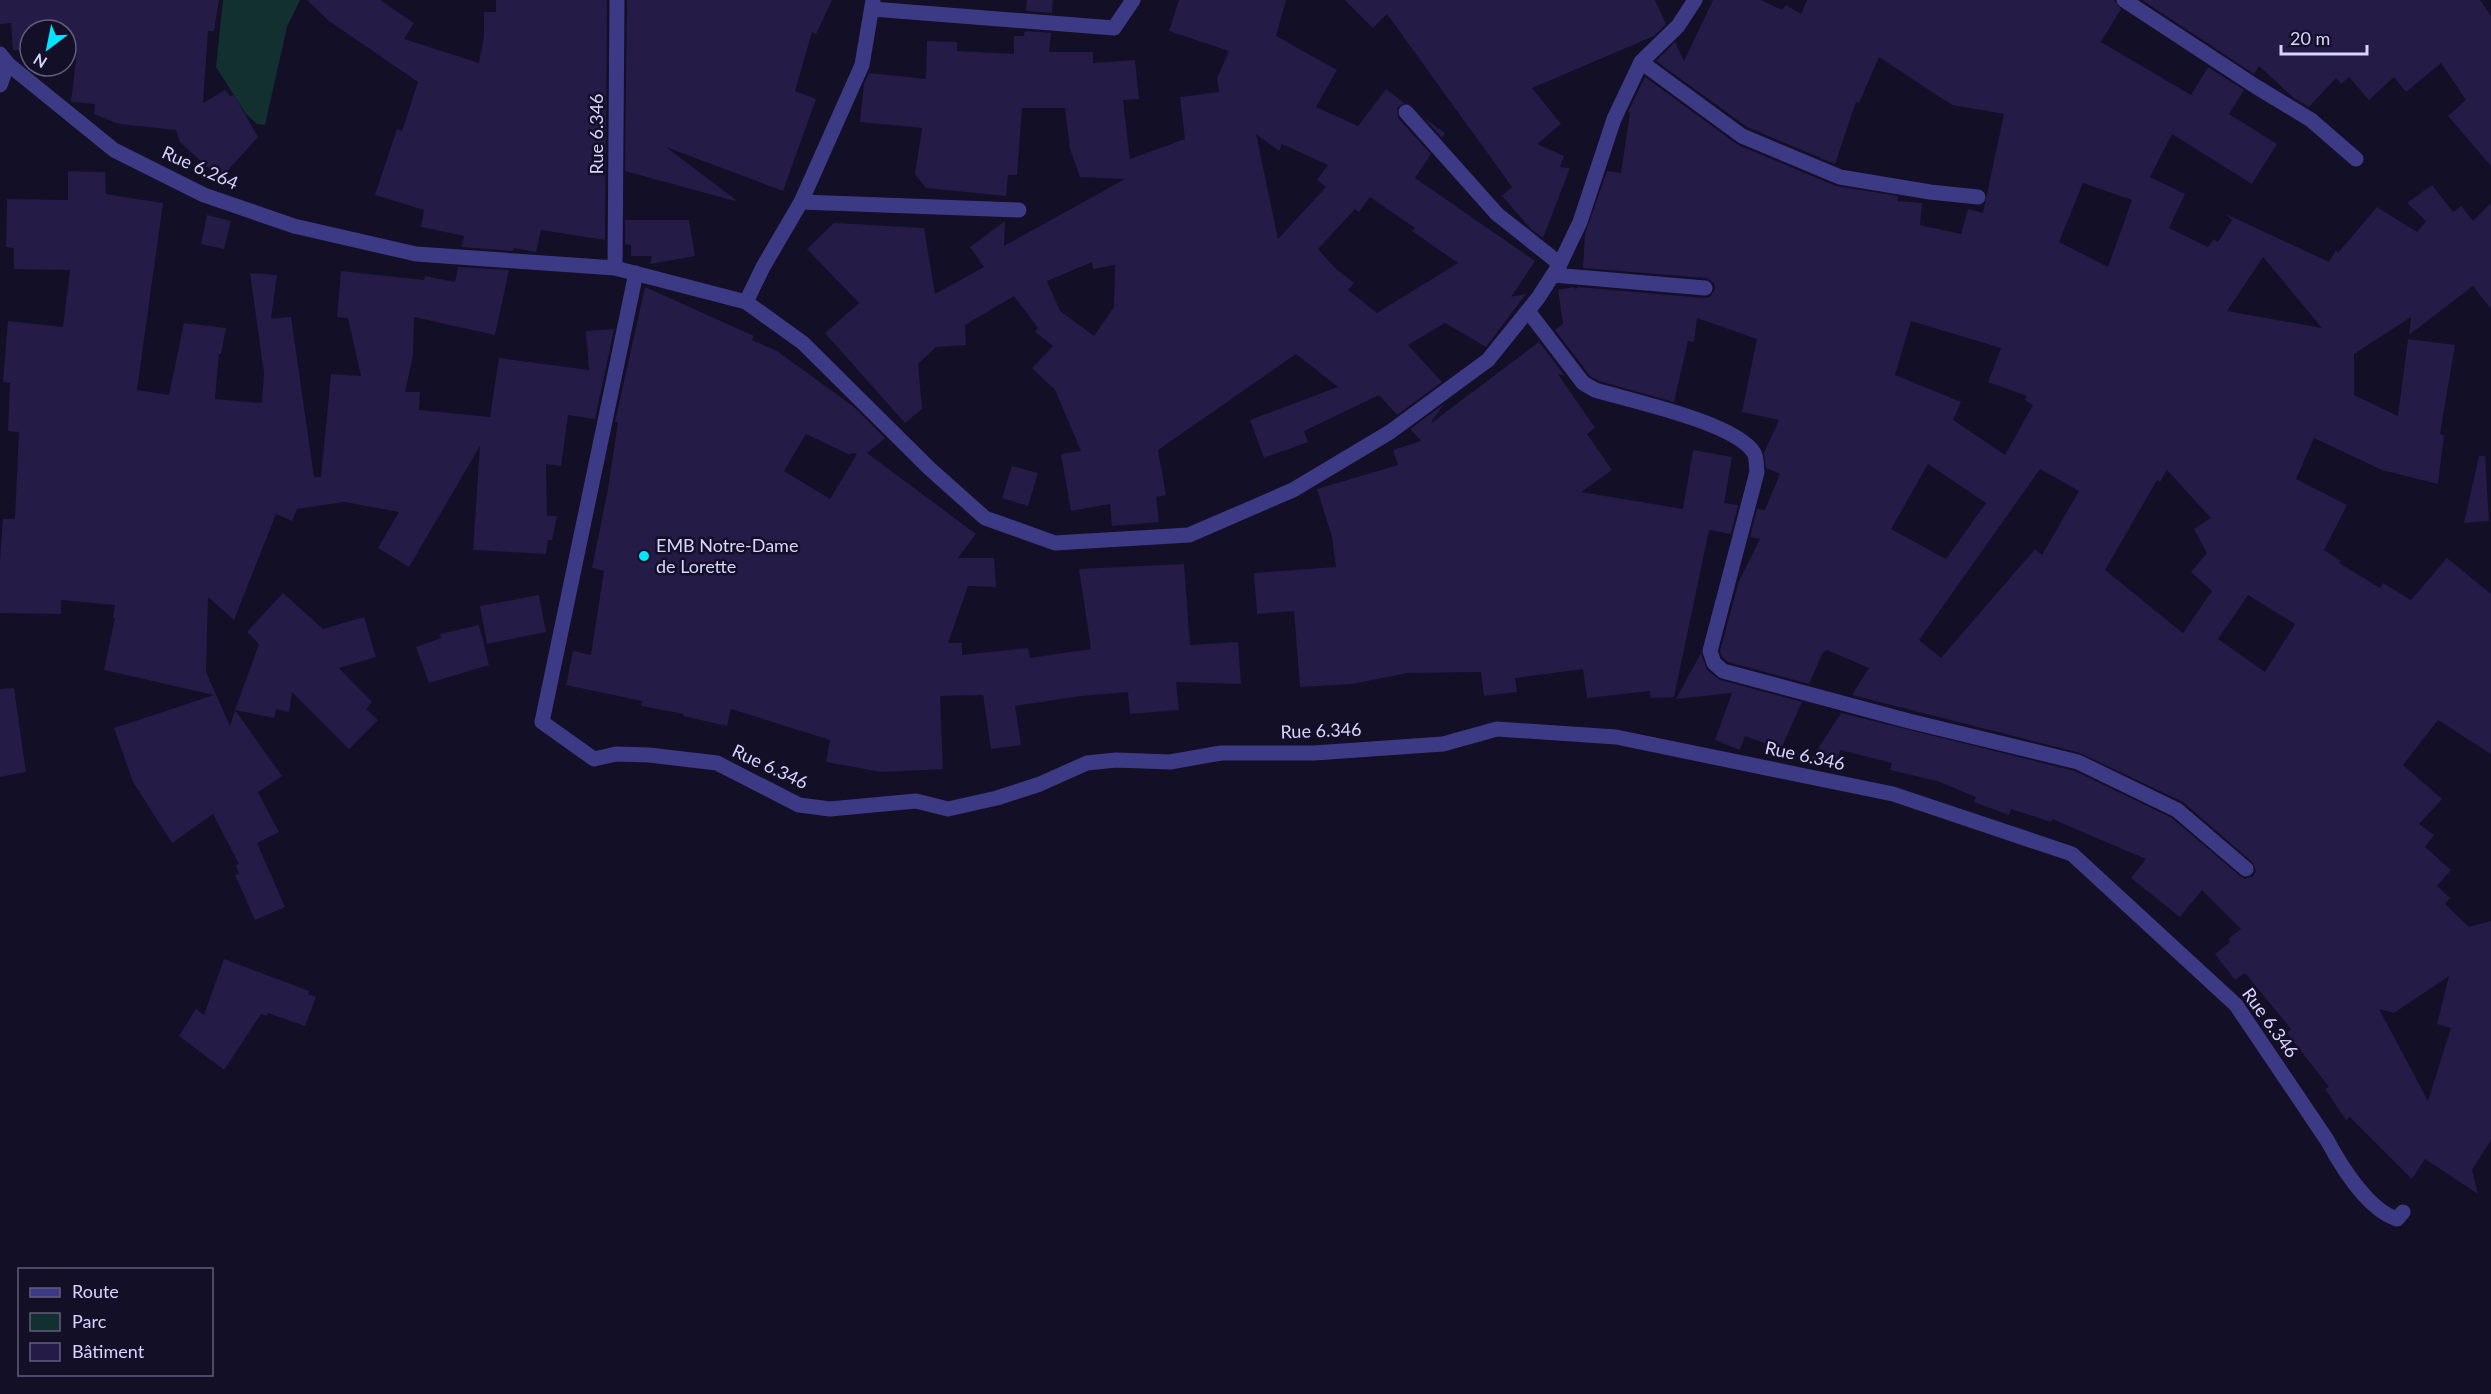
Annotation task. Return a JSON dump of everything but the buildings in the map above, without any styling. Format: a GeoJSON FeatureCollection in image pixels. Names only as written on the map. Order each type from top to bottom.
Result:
{"type":"FeatureCollection","features":[{"type":"Feature","properties":{"kind":"street","name":"Rue 6.346"},"geometry":{"type":"LineString","coordinates":[[615,268],[617,0]]}},
{"type":"Feature","properties":{"kind":"street"},"geometry":{"type":"LineString","coordinates":[[1133,0],[1114,28],[873,4],[862,65],[801,202],[763,267],[746,302],[803,343],[929,468],[985,518],[1054,543],[1189,535],[1293,490],[1390,432],[1488,360],[1528,311],[1557,269],[1580,222],[1614,119],[1641,62],[1678,27],[1695,0]]}},
{"type":"Feature","properties":{"kind":"street"},"geometry":{"type":"LineString","coordinates":[[2124,0],[2254,86],[2311,120],[2356,159]]}},
{"type":"Feature","properties":{"kind":"street","name":"Rue 6.264"},"geometry":{"type":"LineString","coordinates":[[4,59],[114,150],[204,195],[294,226],[416,254],[615,268],[746,302]]}},
{"type":"Feature","properties":{"kind":"street"},"geometry":{"type":"LineString","coordinates":[[0,85],[4,59]]}},
{"type":"Feature","properties":{"kind":"street"},"geometry":{"type":"LineString","coordinates":[[1641,62],[1742,136],[1840,177],[1930,192],[1978,197]]}},
{"type":"Feature","properties":{"kind":"street"},"geometry":{"type":"LineString","coordinates":[[1406,112],[1497,214],[1557,269],[1705,288]]}},
{"type":"Feature","properties":{"kind":"street"},"geometry":{"type":"LineString","coordinates":[[801,202],[1019,210]]}},
{"type":"Feature","properties":{"kind":"street","name":"Rue 6.346"},"geometry":{"type":"LineString","coordinates":[[636,273],[542,722],[594,759],[616,754],[649,755],[717,763],[799,805],[830,809],[915,801],[948,809],[997,798],[1041,784],[1087,763],[1116,760],[1170,762],[1221,753],[1314,753],[1443,744],[1497,729],[1616,737],[1893,794],[2072,854],[2236,1005],[2363,1193],[2385,1215],[2397,1219],[2403,1212]]}},
{"type":"Feature","properties":{"kind":"street"},"geometry":{"type":"LineString","coordinates":[[1528,311],[1583,382],[1595,390],[1716,426],[1740,438],[1756,455],[1757,472],[1710,651],[1714,663],[1723,671],[1910,721],[2078,762],[2177,810],[2246,868]]}},
{"type":"Feature","properties":{"kind":"green space"},"geometry":{"type":"Polygon","coordinates":[[[223,0],[300,0],[287,27],[265,125],[257,124],[246,114],[216,67],[223,0]]]}},
{"type":"Feature","properties":{"kind":"place","name":"EMB Notre-Dame de Lorette"},"geometry":{"type":"Point","coordinates":[644,556]}}]}
